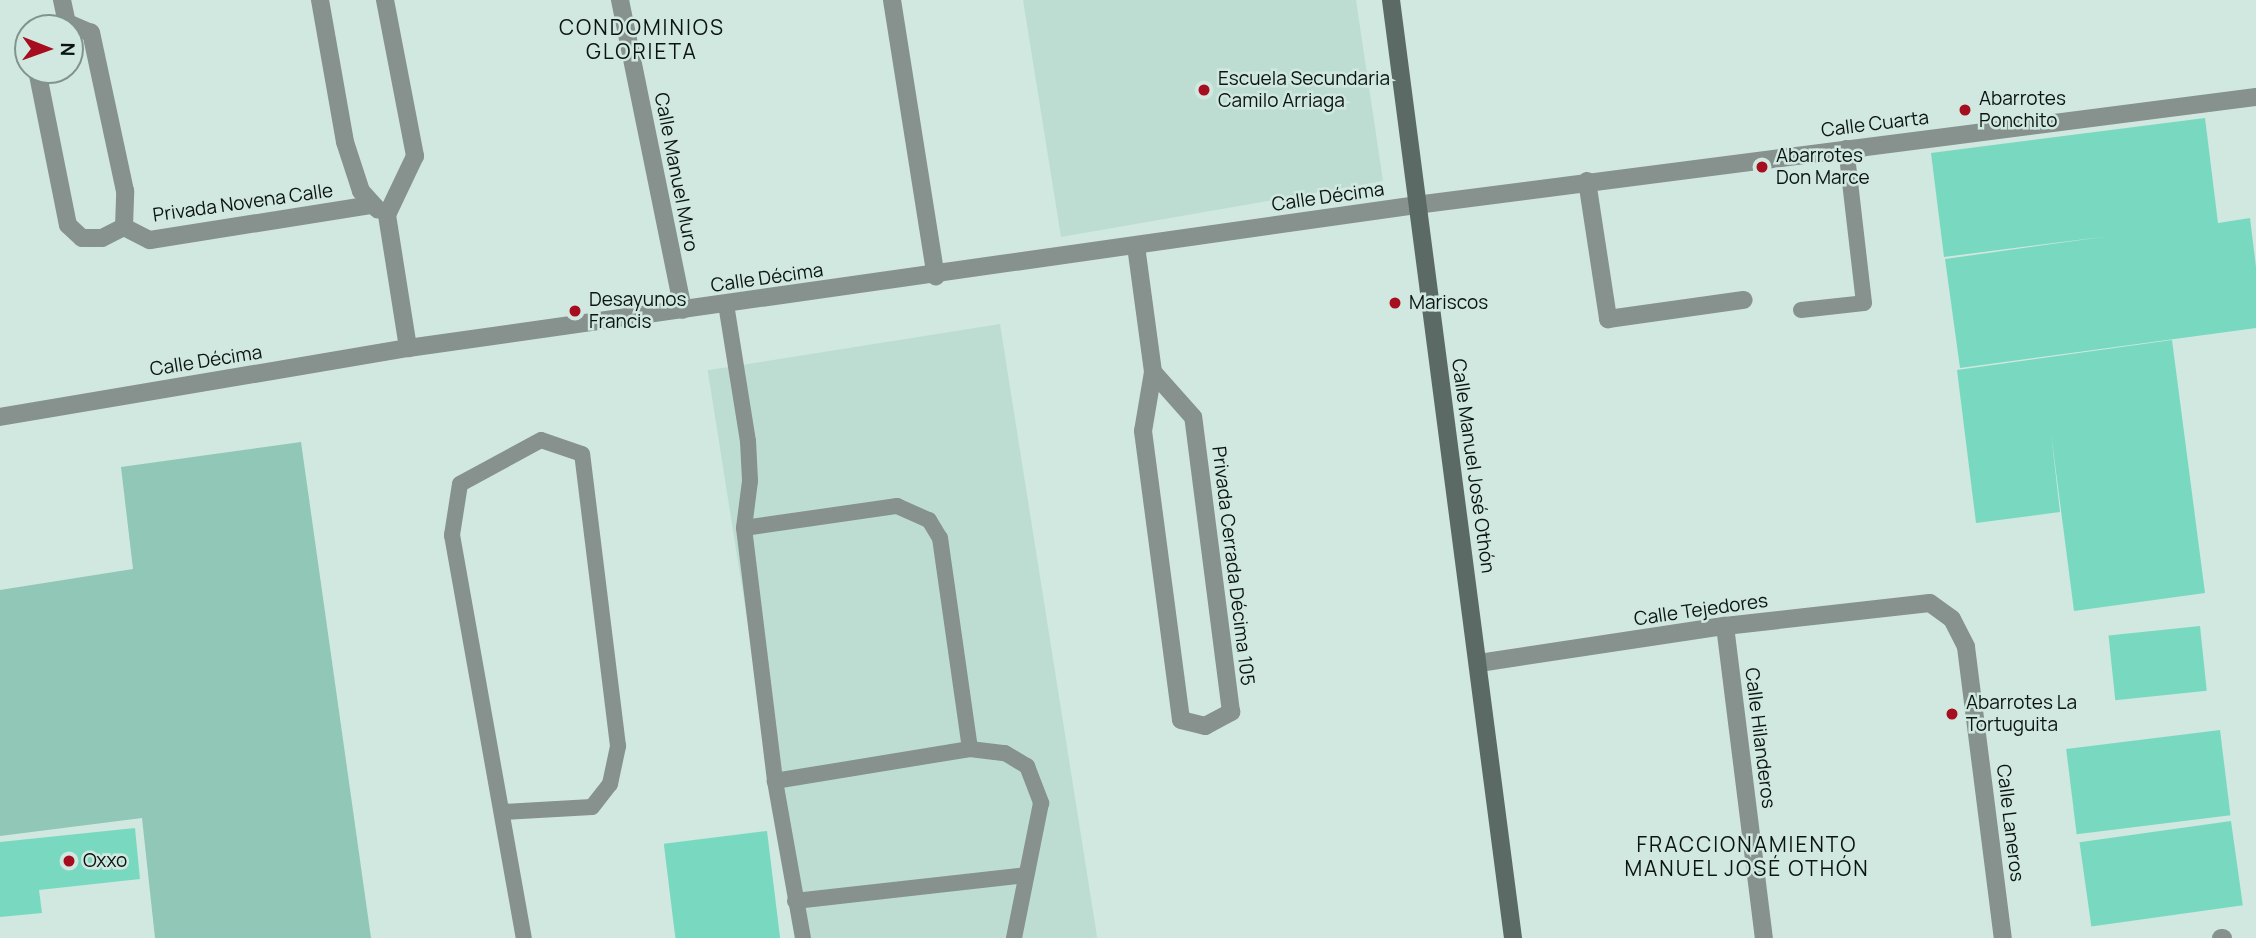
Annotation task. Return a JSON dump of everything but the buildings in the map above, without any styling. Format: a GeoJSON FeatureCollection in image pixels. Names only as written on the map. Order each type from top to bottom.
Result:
{"type":"FeatureCollection","features":[{"type":"Feature","properties":{"kind":"street"},"geometry":{"type":"LineString","coordinates":[[320,0],[345,142],[370,205],[387,215]]}},
{"type":"Feature","properties":{"kind":"street"},"geometry":{"type":"LineString","coordinates":[[385,0],[415,156],[387,215],[408,348]]}},
{"type":"Feature","properties":{"kind":"street","name":"Calle Manuel Muro"},"geometry":{"type":"LineString","coordinates":[[620,0],[682,310]]}},
{"type":"Feature","properties":{"kind":"street"},"geometry":{"type":"LineString","coordinates":[[892,0],[936,277]]}},
{"type":"Feature","properties":{"kind":"street","name":"Calle Manuel José Othón"},"geometry":{"type":"LineString","coordinates":[[1391,0],[1513,938]]}},
{"type":"Feature","properties":{"kind":"street"},"geometry":{"type":"LineString","coordinates":[[40,84],[68,225],[82,238],[102,238],[124,227],[125,191],[91,33],[84,31]]}},
{"type":"Feature","properties":{"kind":"street","name":"Calle Cuarta"},"geometry":{"type":"LineString","coordinates":[[1416,205],[2256,97]]}},
{"type":"Feature","properties":{"kind":"street"},"geometry":{"type":"LineString","coordinates":[[1587,181],[1608,319],[1744,300]]}},
{"type":"Feature","properties":{"kind":"street","name":"Privada Novena Calle"},"geometry":{"type":"LineString","coordinates":[[124,227],[150,240],[370,205]]}},
{"type":"Feature","properties":{"kind":"street","name":"Calle Décima"},"geometry":{"type":"LineString","coordinates":[[0,417],[408,348],[936,277],[1416,205]]}},
{"type":"Feature","properties":{"kind":"street","name":"Privada Cerrada Décima 105"},"geometry":{"type":"LineString","coordinates":[[1136,246],[1153,372],[1143,430],[1181,720],[1205,726],[1231,712],[1193,417],[1153,372]]}},
{"type":"Feature","properties":{"kind":"street","name":"Calle Tejedores"},"geometry":{"type":"LineString","coordinates":[[1479,663],[1725,626],[1930,603]]}},
{"type":"Feature","properties":{"kind":"street","name":"Calle Laneros"},"geometry":{"type":"LineString","coordinates":[[1930,603],[1952,619],[1966,647],[2003,938]]}},
{"type":"Feature","properties":{"kind":"street","name":"Calle Hilanderos"},"geometry":{"type":"LineString","coordinates":[[1725,626],[1764,938]]}},
{"type":"Feature","properties":{"kind":"lane"},"geometry":{"type":"LineString","coordinates":[[1801,310],[1864,303],[1846,148]]}},
{"type":"Feature","properties":{"kind":"lane"},"geometry":{"type":"LineString","coordinates":[[726,304],[748,441],[750,481],[744,528],[775,781],[803,938]]}},
{"type":"Feature","properties":{"kind":"lane"},"geometry":{"type":"LineString","coordinates":[[502,812],[592,807],[610,784],[618,746],[582,454],[541,440],[460,484],[452,534],[524,938]]}},
{"type":"Feature","properties":{"kind":"lane"},"geometry":{"type":"LineString","coordinates":[[744,528],[897,506],[929,520],[940,538],[970,749]]}},
{"type":"Feature","properties":{"kind":"lane"},"geometry":{"type":"LineString","coordinates":[[775,781],[970,749],[1005,753],[1027,766],[1041,803],[1014,938]]}},
{"type":"Feature","properties":{"kind":"lane"},"geometry":{"type":"LineString","coordinates":[[795,901],[1025,875]]}},
{"type":"Feature","properties":{"kind":"shaded area","name":"Escuela Secundaria Camilo Arriaga"},"geometry":{"type":"Polygon","coordinates":[[[1023,0],[1356,0],[1383,181],[1061,237],[1023,0]]]}},
{"type":"Feature","properties":{"kind":"shaded area"},"geometry":{"type":"Polygon","coordinates":[[[1000,324],[1097,937],[798,938],[708,370],[1000,324]]]}},
{"type":"Feature","properties":{"kind":"green space"},"geometry":{"type":"Polygon","coordinates":[[[301,442],[371,938],[155,938],[142,818],[0,836],[0,590],[133,569],[121,467],[301,442]]]}},
{"type":"Feature","properties":{"kind":"place","name":"Escuela Secundaria Camilo Arriaga"},"geometry":{"type":"Point","coordinates":[1204,90]}},
{"type":"Feature","properties":{"kind":"place","name":"Abarrotes Ponchito"},"geometry":{"type":"Point","coordinates":[1965,110]}},
{"type":"Feature","properties":{"kind":"place","name":"Abarrotes Don Marce"},"geometry":{"type":"Point","coordinates":[1762,167]}},
{"type":"Feature","properties":{"kind":"place","name":"Mariscos"},"geometry":{"type":"Point","coordinates":[1395,303]}},
{"type":"Feature","properties":{"kind":"place","name":"Desayunos Francis"},"geometry":{"type":"Point","coordinates":[575,311]}},
{"type":"Feature","properties":{"kind":"place","name":"Abarrotes La Tortuguita"},"geometry":{"type":"Point","coordinates":[1952,714]}},
{"type":"Feature","properties":{"kind":"place","name":"Oxxo"},"geometry":{"type":"Point","coordinates":[69,861]}},
{"type":"Feature","properties":{"kind":"district","name":"CONDOMINIOS GLORIETA"},"geometry":{"type":"Point","coordinates":[642,39]}},
{"type":"Feature","properties":{"kind":"district","name":"FRACCIONAMIENTO MANUEL JOSÉ OTHÓN"},"geometry":{"type":"Point","coordinates":[1747,856]}}]}
